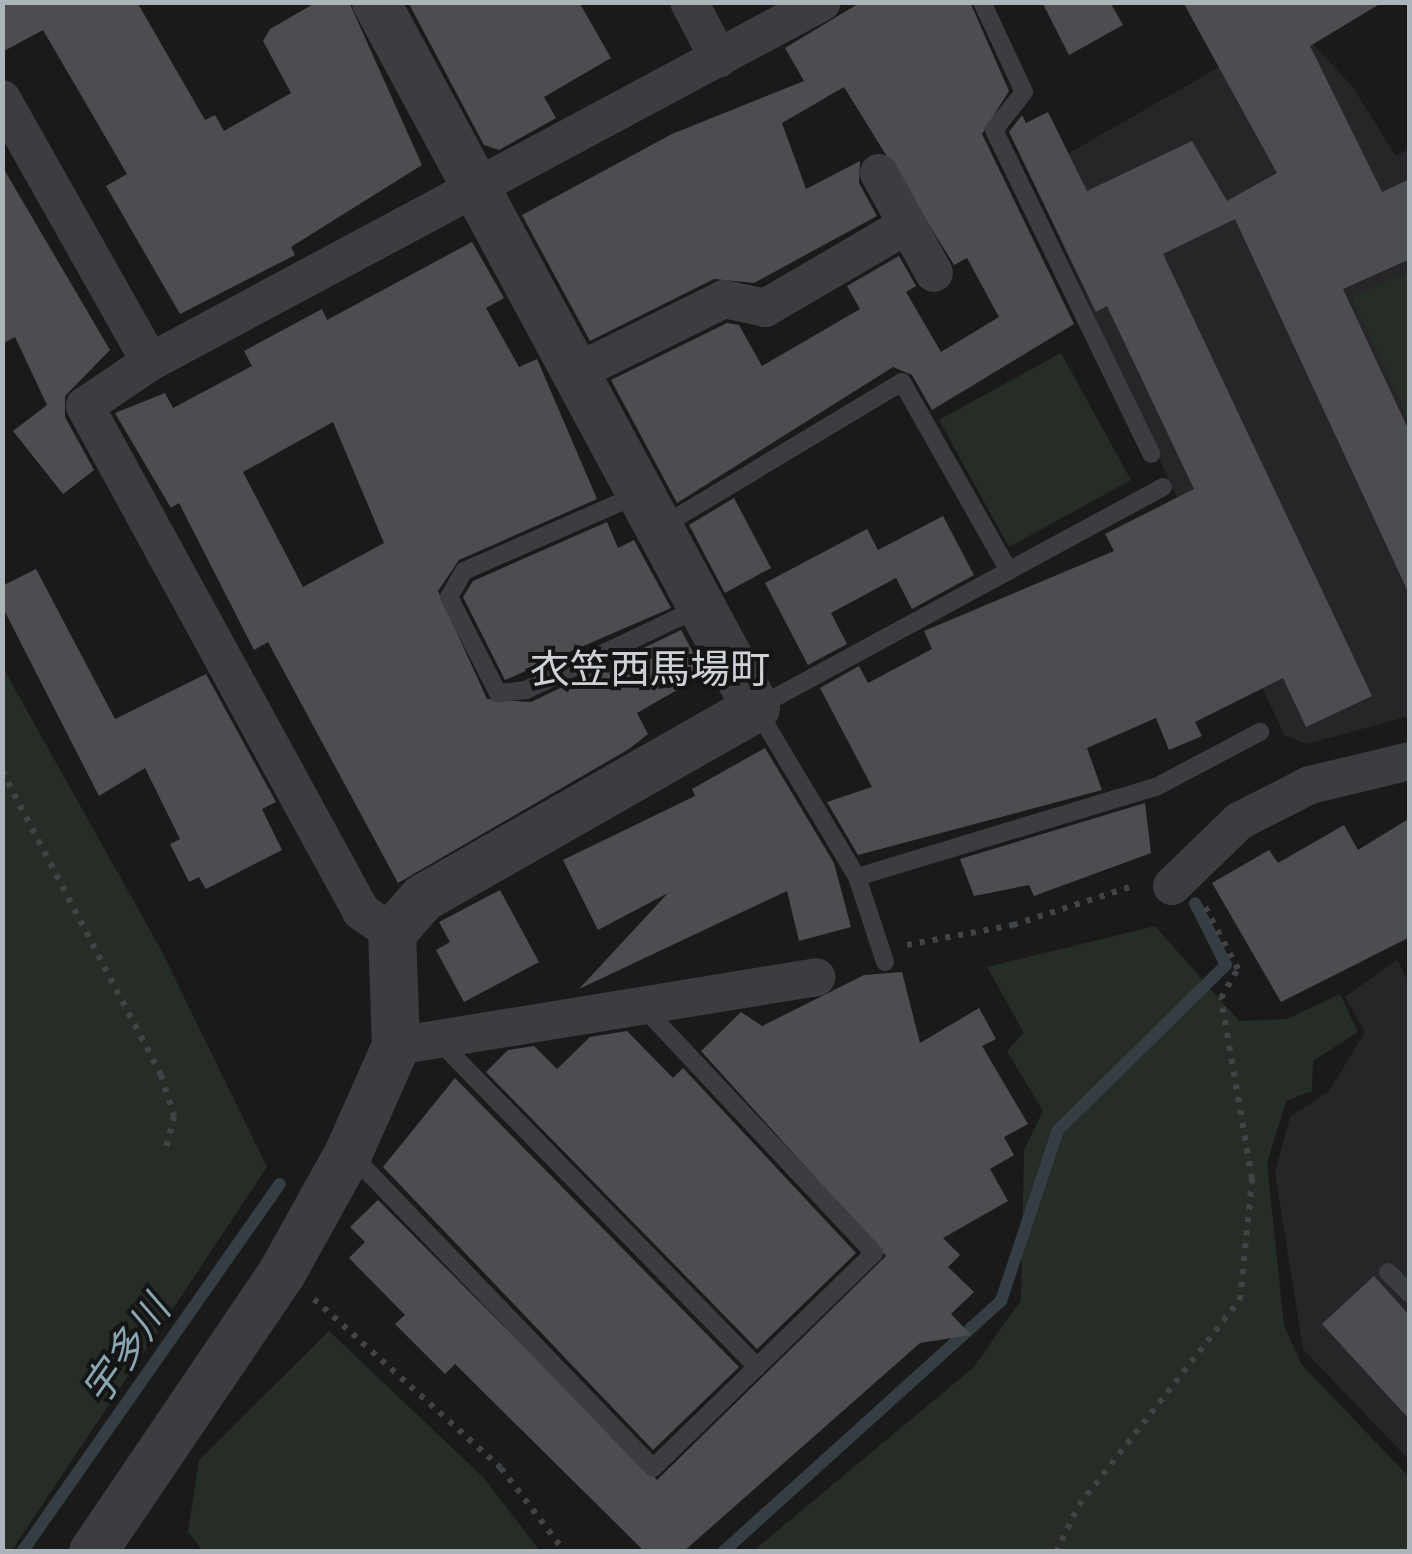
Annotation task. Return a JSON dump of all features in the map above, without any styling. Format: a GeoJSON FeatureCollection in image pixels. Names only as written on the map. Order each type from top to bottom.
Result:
{"type":"FeatureCollection","features":[{"type":"Feature","properties":{"kind":"street"},"geometry":{"type":"LineString","coordinates":[[376,2],[756,708],[423,898],[392,933]]}},
{"type":"Feature","properties":{"kind":"street"},"geometry":{"type":"LineString","coordinates":[[688,2],[719,59]]}},
{"type":"Feature","properties":{"kind":"street"},"geometry":{"type":"LineString","coordinates":[[93,1552],[282,1273],[349,1152],[417,1043],[392,933],[361,910],[86,406],[150,362],[822,2]]}},
{"type":"Feature","properties":{"kind":"street"},"geometry":{"type":"LineString","coordinates":[[2,100],[150,362]]}},
{"type":"Feature","properties":{"kind":"street"},"geometry":{"type":"LineString","coordinates":[[880,173],[934,273]]}},
{"type":"Feature","properties":{"kind":"street"},"geometry":{"type":"LineString","coordinates":[[575,373],[724,299],[765,308],[907,225]]}},
{"type":"Feature","properties":{"kind":"street"},"geometry":{"type":"LineString","coordinates":[[1172,888],[1239,821],[1310,786],[1410,761]]}},
{"type":"Feature","properties":{"kind":"street"},"geometry":{"type":"LineString","coordinates":[[417,1043],[816,977]]}},
{"type":"Feature","properties":{"kind":"lane"},"geometry":{"type":"LineString","coordinates":[[982,2],[1024,92],[994,130],[1151,454]]}},
{"type":"Feature","properties":{"kind":"lane"},"geometry":{"type":"LineString","coordinates":[[701,606],[526,690],[498,693],[449,597],[464,571],[649,511],[902,382],[1009,571]]}},
{"type":"Feature","properties":{"kind":"lane"},"geometry":{"type":"LineString","coordinates":[[885,956],[857,877],[756,708],[1162,487]]}},
{"type":"Feature","properties":{"kind":"lane"},"geometry":{"type":"LineString","coordinates":[[857,877],[1156,786],[1260,732]]}},
{"type":"Feature","properties":{"kind":"lane"},"geometry":{"type":"LineString","coordinates":[[349,1152],[654,1468],[874,1253],[641,1005]]}},
{"type":"Feature","properties":{"kind":"lane"},"geometry":{"type":"LineString","coordinates":[[417,1043],[757,1367]]}},
{"type":"Feature","properties":{"kind":"lane"},"geometry":{"type":"LineString","coordinates":[[1388,1272],[1410,1294]]}},
{"type":"Feature","properties":{"kind":"path"},"geometry":{"type":"LineString","coordinates":[[2,771],[161,1075],[174,1116],[166,1148]]}},
{"type":"Feature","properties":{"kind":"path"},"geometry":{"type":"LineString","coordinates":[[885,956],[1172,888],[1238,968],[1221,998],[1252,1178],[1240,1300],[1079,1505],[1056,1552]]}},
{"type":"Feature","properties":{"kind":"path"},"geometry":{"type":"LineString","coordinates":[[282,1273],[500,1468],[565,1552]]}},
{"type":"Feature","properties":{"kind":"shaded area"},"geometry":{"type":"Polygon","coordinates":[[[1294,24],[1352,86],[1396,156],[1409,149],[1409,716],[1307,744],[1284,735],[1031,175],[1294,24]]]}},
{"type":"Feature","properties":{"kind":"shaded area"},"geometry":{"type":"Polygon","coordinates":[[[1409,271],[1409,421],[1352,297],[1409,271]]]}},
{"type":"Feature","properties":{"kind":"shaded area"},"geometry":{"type":"Polygon","coordinates":[[[1061,353],[1131,480],[1009,547],[939,420],[1061,353]]]}},
{"type":"Feature","properties":{"kind":"shaded area"},"geometry":{"type":"Polygon","coordinates":[[[3,668],[160,948],[267,1167],[11,1552],[2,1551],[3,668]]]}},
{"type":"Feature","properties":{"kind":"shaded area"},"geometry":{"type":"Polygon","coordinates":[[[1155,926],[1239,1021],[1287,1019],[1340,994],[1358,1032],[1313,1061],[1312,1091],[1286,1101],[1267,1163],[1284,1326],[1302,1365],[1409,1477],[1409,1551],[753,1551],[974,1367],[1021,1300],[1024,1150],[1043,1111],[1007,1051],[1024,1033],[987,967],[1155,926]]]}},
{"type":"Feature","properties":{"kind":"shaded area"},"geometry":{"type":"Polygon","coordinates":[[[1397,960],[1410,984],[1409,1460],[1303,1349],[1275,1172],[1290,1117],[1329,1091],[1365,1032],[1345,997],[1397,960]]]}},
{"type":"Feature","properties":{"kind":"shaded area"},"geometry":{"type":"Polygon","coordinates":[[[329,1331],[484,1478],[540,1551],[203,1551],[188,1532],[199,1460],[329,1331]]]}},
{"type":"Feature","properties":{"kind":"building"},"geometry":{"type":"Polygon","coordinates":[[[2,2],[137,2],[205,120],[215,115],[224,131],[291,93],[263,41],[270,29],[317,2],[349,2],[422,165],[291,247],[295,255],[180,314],[106,186],[127,174],[43,30],[2,52],[2,2]]]}},
{"type":"Feature","properties":{"kind":"building"},"geometry":{"type":"Polygon","coordinates":[[[408,2],[579,2],[611,58],[544,97],[556,118],[499,150],[484,145],[408,2]]]}},
{"type":"Feature","properties":{"kind":"building"},"geometry":{"type":"Polygon","coordinates":[[[861,2],[970,2],[1009,91],[982,134],[1074,324],[932,410],[912,375],[893,367],[677,503],[611,380],[727,323],[739,325],[762,366],[860,309],[847,286],[899,256],[916,286],[906,292],[941,352],[999,317],[967,258],[954,265],[844,87],[782,123],[806,189],[860,161],[859,183],[877,216],[754,283],[714,279],[590,341],[522,215],[672,134],[804,81],[785,48],[861,2]]]}},
{"type":"Feature","properties":{"kind":"building"},"geometry":{"type":"Polygon","coordinates":[[[1042,2],[1110,2],[1123,25],[1069,55],[1042,2]]]}},
{"type":"Feature","properties":{"kind":"building"},"geometry":{"type":"Polygon","coordinates":[[[1183,2],[1383,2],[1310,46],[1382,192],[1410,179],[1410,259],[1343,289],[1410,433],[1410,596],[1235,219],[1163,254],[1372,696],[1306,727],[1283,678],[1195,722],[1202,736],[1169,750],[1156,718],[1087,748],[1102,790],[858,855],[827,802],[872,787],[820,688],[859,666],[868,683],[932,649],[924,631],[1114,551],[1105,534],[1194,489],[1107,306],[1096,312],[1009,132],[1022,115],[1026,123],[1048,112],[1087,191],[1192,141],[1227,201],[1277,173],[1183,2]]]}},
{"type":"Feature","properties":{"kind":"building"},"geometry":{"type":"Polygon","coordinates":[[[2,166],[110,350],[65,396],[65,417],[94,470],[63,494],[13,431],[47,405],[15,337],[2,344],[2,166]]]}},
{"type":"Feature","properties":{"kind":"building"},"geometry":{"type":"Polygon","coordinates":[[[472,242],[504,298],[486,308],[519,367],[537,359],[597,499],[459,560],[438,591],[487,699],[531,702],[681,630],[705,674],[637,713],[648,734],[629,749],[398,883],[268,642],[254,650],[179,503],[171,508],[115,413],[165,393],[173,408],[252,366],[244,351],[322,309],[327,320],[472,242]],[[333,422],[243,472],[303,587],[384,543],[333,422]]]}},
{"type":"Feature","properties":{"kind":"building"},"geometry":{"type":"Polygon","coordinates":[[[734,498],[771,568],[725,593],[689,525],[734,498]]]}},
{"type":"Feature","properties":{"kind":"building"},"geometry":{"type":"Polygon","coordinates":[[[943,516],[974,575],[912,609],[896,578],[831,613],[847,644],[808,665],[765,583],[867,529],[878,550],[943,516]]]}},
{"type":"Feature","properties":{"kind":"building"},"geometry":{"type":"Polygon","coordinates":[[[607,522],[618,548],[634,540],[671,608],[505,680],[463,597],[473,581],[607,522]]]}},
{"type":"Feature","properties":{"kind":"building"},"geometry":{"type":"Polygon","coordinates":[[[36,569],[115,719],[206,674],[276,802],[262,809],[282,850],[206,889],[199,877],[189,882],[170,844],[180,839],[145,768],[99,796],[2,606],[2,586],[36,569]]]}},
{"type":"Feature","properties":{"kind":"building"},"geometry":{"type":"Polygon","coordinates":[[[765,748],[834,863],[851,927],[799,941],[787,891],[579,989],[668,893],[598,930],[563,860],[695,796],[692,789],[765,748]]]}},
{"type":"Feature","properties":{"kind":"building"},"geometry":{"type":"Polygon","coordinates":[[[1145,803],[1151,853],[1034,896],[1029,885],[974,896],[960,859],[1145,803]]]}},
{"type":"Feature","properties":{"kind":"building"},"geometry":{"type":"Polygon","coordinates":[[[1410,818],[1410,937],[1281,1002],[1212,883],[1269,850],[1278,863],[1344,825],[1358,850],[1410,818]]]}},
{"type":"Feature","properties":{"kind":"building"},"geometry":{"type":"Polygon","coordinates":[[[500,890],[539,962],[464,1002],[436,950],[450,942],[439,922],[500,890]]]}},
{"type":"Feature","properties":{"kind":"building"},"geometry":{"type":"Polygon","coordinates":[[[902,972],[920,1043],[979,1008],[996,1039],[982,1046],[1028,1124],[1004,1137],[1014,1155],[990,1169],[1008,1201],[943,1238],[960,1255],[948,1267],[974,1292],[951,1314],[971,1335],[920,1343],[683,1552],[645,1552],[455,1364],[445,1374],[395,1324],[405,1315],[349,1258],[365,1242],[350,1227],[378,1200],[657,1480],[886,1256],[701,1051],[741,1012],[762,1026],[864,975],[902,972]]]}},
{"type":"Feature","properties":{"kind":"building"},"geometry":{"type":"Polygon","coordinates":[[[627,1031],[673,1078],[683,1068],[856,1253],[757,1349],[486,1072],[508,1050],[534,1046],[557,1069],[590,1037],[627,1031]]]}},
{"type":"Feature","properties":{"kind":"building"},"geometry":{"type":"Polygon","coordinates":[[[455,1078],[739,1367],[653,1450],[383,1167],[455,1078]]]}},
{"type":"Feature","properties":{"kind":"building"},"geometry":{"type":"Polygon","coordinates":[[[1374,1276],[1410,1316],[1410,1420],[1322,1324],[1374,1276]]]}},
{"type":"Feature","properties":{"kind":"waterway"},"geometry":{"type":"LineString","coordinates":[[723,1552],[1001,1301],[1058,1130],[1226,965],[1195,903]]}},
{"type":"Feature","properties":{"kind":"waterway","name":"宇多川"},"geometry":{"type":"LineString","coordinates":[[22,1552],[280,1184]]}},
{"type":"Feature","properties":{"kind":"district","name":"衣笠西馬場町"},"geometry":{"type":"Point","coordinates":[650,667]}}]}
